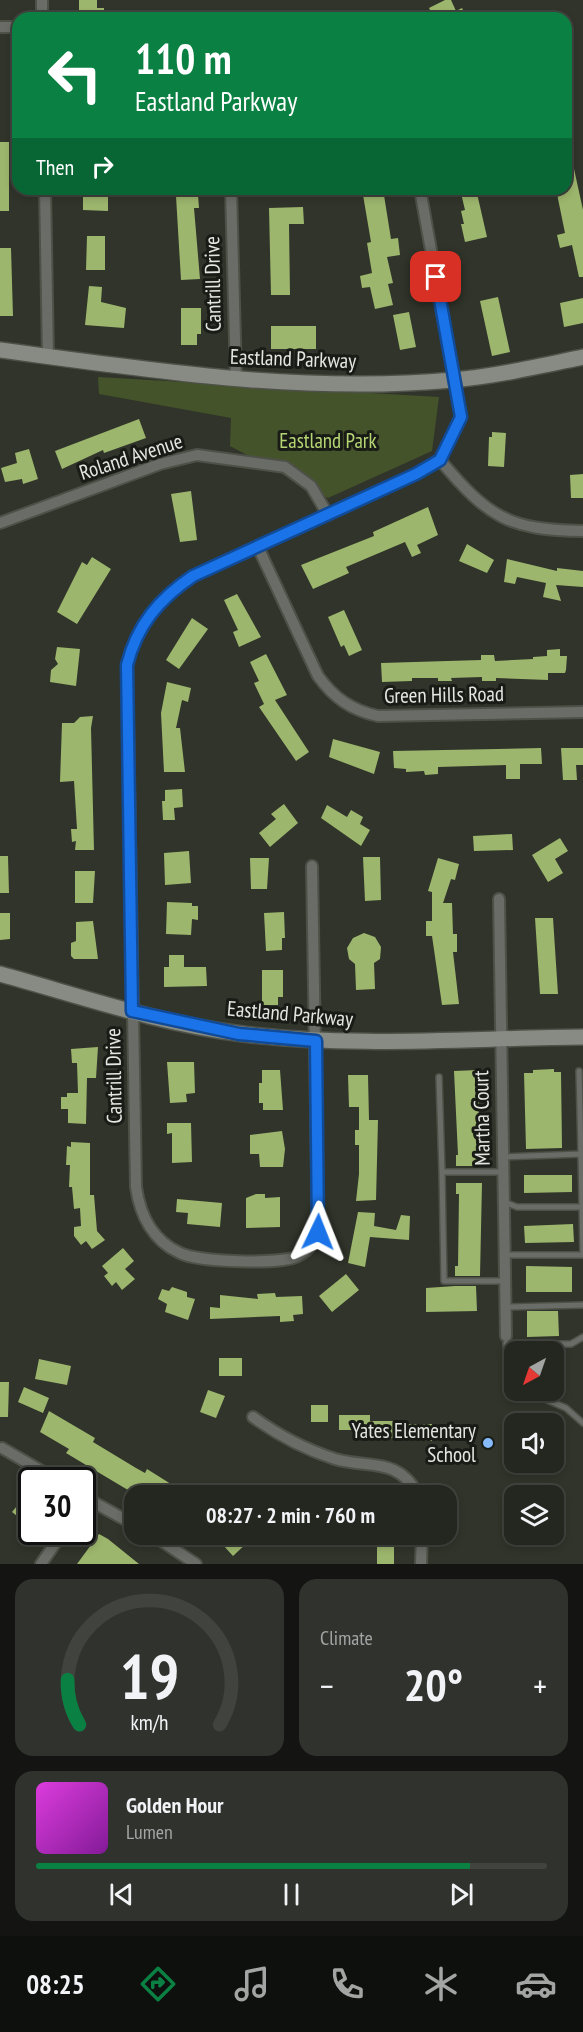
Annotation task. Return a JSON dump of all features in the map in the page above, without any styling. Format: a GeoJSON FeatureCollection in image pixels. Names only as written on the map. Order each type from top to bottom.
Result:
{"type":"FeatureCollection","features":[{"type":"Feature","properties":{"kind":"street"},"geometry":{"type":"LineString","coordinates":[[45,195],[48,356]]}},
{"type":"Feature","properties":{"kind":"street","name":"Cantrill Drive"},"geometry":{"type":"LineString","coordinates":[[231,195],[236,378]]}},
{"type":"Feature","properties":{"kind":"street"},"geometry":{"type":"LineString","coordinates":[[421,195],[461,417],[440,460],[472,496],[498,516],[543,530],[583,531]]}},
{"type":"Feature","properties":{"kind":"street","name":"Eastland Parkway"},"geometry":{"type":"LineString","coordinates":[[0,350],[164,372],[236,378],[382,383],[455,380],[583,357]]}},
{"type":"Feature","properties":{"kind":"street","name":"Roland Avenue"},"geometry":{"type":"LineString","coordinates":[[0,523],[160,464],[197,455],[285,467],[311,486],[328,515]]}},
{"type":"Feature","properties":{"kind":"street","name":"Cantrill Drive"},"geometry":{"type":"LineString","coordinates":[[312,866],[319,1224],[316,1238],[305,1252],[291,1259],[197,1259],[179,1253],[154,1234],[138,1202],[126,678],[130,655],[149,615],[174,588],[193,576],[416,474],[440,460]]}},
{"type":"Feature","properties":{"kind":"street","name":"Green Hills Road"},"geometry":{"type":"LineString","coordinates":[[258,547],[318,676],[327,689],[351,708],[378,716],[583,712]]}},
{"type":"Feature","properties":{"kind":"street","name":"Martha Court"},"geometry":{"type":"LineString","coordinates":[[499,898],[506,1340]]}},
{"type":"Feature","properties":{"kind":"street","name":"Eastland Parkway"},"geometry":{"type":"LineString","coordinates":[[0,974],[132,1011],[239,1034],[316,1041],[583,1037]]}},
{"type":"Feature","properties":{"kind":"street"},"geometry":{"type":"LineString","coordinates":[[253,1417],[298,1446],[349,1462],[380,1464],[405,1477],[411,1485]]}},
{"type":"Feature","properties":{"kind":"street"},"geometry":{"type":"LineString","coordinates":[[2,1448],[35,1467]]}},
{"type":"Feature","properties":{"kind":"street"},"geometry":{"type":"LineString","coordinates":[[96,1505],[124,1519]]}},
{"type":"Feature","properties":{"kind":"street"},"geometry":{"type":"LineString","coordinates":[[40,1564],[54,1545]]}},
{"type":"Feature","properties":{"kind":"street"},"geometry":{"type":"LineString","coordinates":[[168,1545],[196,1564]]}},
{"type":"Feature","properties":{"kind":"street"},"geometry":{"type":"LineString","coordinates":[[422,1545],[422,1564]]}},
{"type":"Feature","properties":{"kind":"lane"},"geometry":{"type":"LineString","coordinates":[[504,1255],[583,1255],[579,1071]]}},
{"type":"Feature","properties":{"kind":"lane"},"geometry":{"type":"LineString","coordinates":[[440,1077],[444,1281],[505,1281]]}},
{"type":"Feature","properties":{"kind":"lane"},"geometry":{"type":"LineString","coordinates":[[502,1157],[581,1154]]}},
{"type":"Feature","properties":{"kind":"lane"},"geometry":{"type":"LineString","coordinates":[[442,1172],[502,1172]]}},
{"type":"Feature","properties":{"kind":"lane"},"geometry":{"type":"LineString","coordinates":[[503,1202],[517,1207],[582,1207]]}},
{"type":"Feature","properties":{"kind":"lane"},"geometry":{"type":"LineString","coordinates":[[505,1307],[583,1305]]}},
{"type":"Feature","properties":{"kind":"lane"},"geometry":{"type":"LineString","coordinates":[[506,1340],[571,1344],[583,1337]]}},
{"type":"Feature","properties":{"kind":"lane"},"geometry":{"type":"LineString","coordinates":[[550,1401],[567,1408],[583,1423]]}},
{"type":"Feature","properties":{"kind":"green space","name":"Eastland Park"},"geometry":{"type":"Polygon","coordinates":[[[98,377],[439,397],[432,451],[328,498],[230,446],[231,418],[99,394],[98,377]]]}},
{"type":"Feature","properties":{"kind":"building"},"geometry":{"type":"Polygon","coordinates":[[[79,0],[97,0],[97,8],[104,8],[104,12],[79,12],[79,0]]]}},
{"type":"Feature","properties":{"kind":"building"},"geometry":{"type":"Polygon","coordinates":[[[445,0],[451,0],[456,11],[462,8],[464,12],[431,12],[429,8],[445,0]]]}},
{"type":"Feature","properties":{"kind":"building"},"geometry":{"type":"Polygon","coordinates":[[[0,142],[9,142],[9,211],[0,211],[0,142]]]}},
{"type":"Feature","properties":{"kind":"building"},"geometry":{"type":"Polygon","coordinates":[[[572,160],[583,210],[583,277],[579,277],[572,245],[560,248],[557,235],[565,233],[557,195],[572,195],[572,160]]]}},
{"type":"Feature","properties":{"kind":"building"},"geometry":{"type":"Polygon","coordinates":[[[83,195],[108,195],[108,211],[83,210],[83,195]]]}},
{"type":"Feature","properties":{"kind":"building"},"geometry":{"type":"Polygon","coordinates":[[[198,195],[199,208],[194,208],[200,279],[181,280],[176,196],[198,195]]]}},
{"type":"Feature","properties":{"kind":"building"},"geometry":{"type":"Polygon","coordinates":[[[363,195],[384,195],[391,239],[398,238],[400,255],[387,257],[393,283],[388,284],[393,305],[375,309],[370,287],[362,288],[360,276],[372,273],[367,243],[371,242],[363,195]]]}},
{"type":"Feature","properties":{"kind":"building"},"geometry":{"type":"Polygon","coordinates":[[[461,195],[477,195],[487,237],[465,242],[461,211],[465,210],[461,195]]]}},
{"type":"Feature","properties":{"kind":"building"},"geometry":{"type":"Polygon","coordinates":[[[303,207],[304,224],[289,224],[290,295],[271,295],[269,208],[303,207]]]}},
{"type":"Feature","properties":{"kind":"building"},"geometry":{"type":"Polygon","coordinates":[[[87,236],[105,236],[105,270],[86,270],[87,236]]]}},
{"type":"Feature","properties":{"kind":"building"},"geometry":{"type":"Polygon","coordinates":[[[0,248],[11,248],[13,316],[0,316],[0,248]]]}},
{"type":"Feature","properties":{"kind":"building"},"geometry":{"type":"Polygon","coordinates":[[[89,286],[102,287],[101,302],[126,308],[124,328],[85,325],[89,286]]]}},
{"type":"Feature","properties":{"kind":"building"},"geometry":{"type":"Polygon","coordinates":[[[498,297],[510,352],[492,356],[480,301],[498,297]]]}},
{"type":"Feature","properties":{"kind":"building"},"geometry":{"type":"Polygon","coordinates":[[[583,298],[583,323],[564,327],[560,303],[583,298]]]}},
{"type":"Feature","properties":{"kind":"building"},"geometry":{"type":"Polygon","coordinates":[[[181,308],[201,308],[201,334],[197,334],[197,345],[181,345],[181,308]]]}},
{"type":"Feature","properties":{"kind":"building"},"geometry":{"type":"Polygon","coordinates":[[[409,312],[416,347],[400,350],[393,315],[409,312]]]}},
{"type":"Feature","properties":{"kind":"building"},"geometry":{"type":"Polygon","coordinates":[[[271,326],[316,326],[316,349],[271,349],[271,326]]]}},
{"type":"Feature","properties":{"kind":"building"},"geometry":{"type":"Polygon","coordinates":[[[139,419],[146,438],[104,453],[103,450],[62,469],[55,451],[139,419]]]}},
{"type":"Feature","properties":{"kind":"building"},"geometry":{"type":"Polygon","coordinates":[[[492,432],[506,433],[504,467],[488,466],[489,437],[492,437],[492,432]]]}},
{"type":"Feature","properties":{"kind":"building"},"geometry":{"type":"Polygon","coordinates":[[[29,449],[38,479],[23,484],[22,479],[5,482],[1,468],[17,463],[15,453],[29,449]]]}},
{"type":"Feature","properties":{"kind":"building"},"geometry":{"type":"Polygon","coordinates":[[[583,474],[583,498],[571,498],[570,475],[583,474]]]}},
{"type":"Feature","properties":{"kind":"building"},"geometry":{"type":"Polygon","coordinates":[[[191,491],[197,540],[180,542],[171,494],[191,491]]]}},
{"type":"Feature","properties":{"kind":"building"},"geometry":{"type":"Polygon","coordinates":[[[428,507],[438,535],[417,545],[421,553],[412,557],[405,542],[346,567],[349,573],[313,589],[301,565],[374,536],[373,532],[428,507]]]}},
{"type":"Feature","properties":{"kind":"building"},"geometry":{"type":"Polygon","coordinates":[[[467,544],[494,560],[487,573],[459,561],[467,544]]]}},
{"type":"Feature","properties":{"kind":"building"},"geometry":{"type":"Polygon","coordinates":[[[92,557],[111,569],[77,624],[57,612],[82,562],[87,565],[92,557]]]}},
{"type":"Feature","properties":{"kind":"building"},"geometry":{"type":"Polygon","coordinates":[[[507,559],[557,571],[557,568],[583,571],[583,587],[556,585],[561,601],[543,597],[546,583],[517,577],[515,584],[504,582],[507,559]]]}},
{"type":"Feature","properties":{"kind":"building"},"geometry":{"type":"Polygon","coordinates":[[[237,594],[261,637],[239,647],[233,632],[238,630],[224,600],[237,594]]]}},
{"type":"Feature","properties":{"kind":"building"},"geometry":{"type":"Polygon","coordinates":[[[344,610],[362,650],[349,656],[344,645],[341,647],[328,617],[344,610]]]}},
{"type":"Feature","properties":{"kind":"building"},"geometry":{"type":"Polygon","coordinates":[[[192,618],[208,629],[179,669],[166,660],[192,618]]]}},
{"type":"Feature","properties":{"kind":"building"},"geometry":{"type":"Polygon","coordinates":[[[57,647],[80,649],[76,686],[50,682],[51,670],[58,664],[55,659],[57,647]]]}},
{"type":"Feature","properties":{"kind":"building"},"geometry":{"type":"Polygon","coordinates":[[[560,649],[560,656],[567,656],[565,673],[548,673],[548,680],[496,678],[496,681],[482,681],[482,677],[451,678],[452,681],[438,681],[438,678],[412,678],[412,681],[382,682],[381,663],[481,660],[481,655],[494,655],[495,661],[533,659],[533,657],[547,656],[547,650],[560,649]]]}},
{"type":"Feature","properties":{"kind":"building"},"geometry":{"type":"Polygon","coordinates":[[[266,654],[287,695],[275,700],[309,752],[296,761],[259,707],[264,704],[254,683],[259,681],[250,662],[266,654]]]}},
{"type":"Feature","properties":{"kind":"building"},"geometry":{"type":"Polygon","coordinates":[[[167,682],[191,688],[188,702],[182,700],[176,728],[180,728],[185,772],[164,772],[161,713],[167,682]]]}},
{"type":"Feature","properties":{"kind":"building"},"geometry":{"type":"Polygon","coordinates":[[[93,716],[91,728],[94,850],[75,850],[76,841],[72,842],[71,829],[77,829],[74,781],[60,782],[62,723],[74,723],[80,717],[93,716]]]}},
{"type":"Feature","properties":{"kind":"building"},"geometry":{"type":"Polygon","coordinates":[[[333,739],[380,752],[374,774],[329,757],[333,739]]]}},
{"type":"Feature","properties":{"kind":"building"},"geometry":{"type":"Polygon","coordinates":[[[541,748],[542,764],[520,764],[520,779],[506,779],[506,765],[438,767],[438,774],[425,775],[424,771],[406,772],[406,769],[394,768],[393,751],[541,748]]]}},
{"type":"Feature","properties":{"kind":"building"},"geometry":{"type":"Polygon","coordinates":[[[561,748],[583,748],[583,765],[576,765],[577,780],[563,780],[561,748]]]}},
{"type":"Feature","properties":{"kind":"building"},"geometry":{"type":"Polygon","coordinates":[[[182,789],[183,807],[174,808],[175,820],[163,820],[162,801],[165,801],[165,790],[182,789]]]}},
{"type":"Feature","properties":{"kind":"building"},"geometry":{"type":"Polygon","coordinates":[[[284,804],[298,823],[270,847],[259,833],[276,819],[271,814],[284,804]]]}},
{"type":"Feature","properties":{"kind":"building"},"geometry":{"type":"Polygon","coordinates":[[[327,805],[347,817],[351,810],[363,817],[360,824],[370,830],[361,846],[321,818],[327,805]]]}},
{"type":"Feature","properties":{"kind":"building"},"geometry":{"type":"Polygon","coordinates":[[[512,834],[513,850],[474,851],[473,836],[512,834]]]}},
{"type":"Feature","properties":{"kind":"building"},"geometry":{"type":"Polygon","coordinates":[[[560,838],[568,851],[555,859],[563,873],[548,882],[532,855],[560,838]]]}},
{"type":"Feature","properties":{"kind":"building"},"geometry":{"type":"Polygon","coordinates":[[[189,851],[191,883],[165,885],[164,853],[189,851]]]}},
{"type":"Feature","properties":{"kind":"building"},"geometry":{"type":"Polygon","coordinates":[[[0,856],[8,856],[9,893],[0,893],[0,856]]]}},
{"type":"Feature","properties":{"kind":"building"},"geometry":{"type":"Polygon","coordinates":[[[363,857],[380,857],[381,900],[365,901],[363,857]]]}},
{"type":"Feature","properties":{"kind":"building"},"geometry":{"type":"Polygon","coordinates":[[[250,858],[269,858],[267,889],[251,889],[250,858]]]}},
{"type":"Feature","properties":{"kind":"building"},"geometry":{"type":"Polygon","coordinates":[[[438,858],[459,864],[455,880],[451,879],[443,903],[452,903],[453,934],[457,934],[457,952],[453,952],[459,1004],[442,1005],[432,936],[426,936],[426,921],[432,921],[432,892],[428,891],[438,858]]]}},
{"type":"Feature","properties":{"kind":"building"},"geometry":{"type":"Polygon","coordinates":[[[75,871],[95,871],[93,903],[75,903],[75,871]]]}},
{"type":"Feature","properties":{"kind":"building"},"geometry":{"type":"Polygon","coordinates":[[[167,902],[192,903],[192,906],[198,906],[198,920],[192,919],[191,935],[166,934],[167,902]]]}},
{"type":"Feature","properties":{"kind":"building"},"geometry":{"type":"Polygon","coordinates":[[[284,912],[285,938],[282,938],[282,950],[266,951],[264,913],[284,912]]]}},
{"type":"Feature","properties":{"kind":"building"},"geometry":{"type":"Polygon","coordinates":[[[0,913],[10,913],[10,939],[0,940],[0,913]]]}},
{"type":"Feature","properties":{"kind":"building"},"geometry":{"type":"Polygon","coordinates":[[[535,918],[553,918],[558,994],[540,994],[535,918]]]}},
{"type":"Feature","properties":{"kind":"building"},"geometry":{"type":"Polygon","coordinates":[[[93,921],[98,959],[74,959],[71,956],[71,943],[76,941],[76,922],[93,921]]]}},
{"type":"Feature","properties":{"kind":"building"},"geometry":{"type":"Polygon","coordinates":[[[364,933],[375,937],[381,947],[380,959],[374,963],[375,989],[356,990],[355,964],[349,959],[347,948],[353,938],[364,933]]]}},
{"type":"Feature","properties":{"kind":"building"},"geometry":{"type":"Polygon","coordinates":[[[169,955],[184,955],[184,967],[206,967],[207,986],[164,987],[164,967],[169,967],[169,955]]]}},
{"type":"Feature","properties":{"kind":"building"},"geometry":{"type":"Polygon","coordinates":[[[262,970],[283,970],[283,997],[278,997],[278,1005],[262,1005],[262,970]]]}},
{"type":"Feature","properties":{"kind":"building"},"geometry":{"type":"Polygon","coordinates":[[[98,1047],[96,1078],[87,1078],[86,1124],[68,1123],[68,1109],[61,1109],[61,1097],[67,1097],[67,1093],[78,1093],[77,1063],[72,1063],[71,1049],[98,1047]]]}},
{"type":"Feature","properties":{"kind":"building"},"geometry":{"type":"Polygon","coordinates":[[[167,1062],[194,1062],[195,1093],[186,1094],[187,1102],[170,1103],[167,1062]]]}},
{"type":"Feature","properties":{"kind":"building"},"geometry":{"type":"Polygon","coordinates":[[[554,1069],[554,1072],[561,1072],[562,1148],[526,1149],[524,1073],[554,1069]]]}},
{"type":"Feature","properties":{"kind":"building"},"geometry":{"type":"Polygon","coordinates":[[[262,1070],[280,1070],[283,1110],[263,1110],[263,1103],[259,1103],[259,1083],[262,1083],[262,1070]]]}},
{"type":"Feature","properties":{"kind":"building"},"geometry":{"type":"Polygon","coordinates":[[[478,1070],[480,1166],[456,1166],[456,1155],[458,1155],[454,1071],[478,1070]]]}},
{"type":"Feature","properties":{"kind":"building"},"geometry":{"type":"Polygon","coordinates":[[[348,1075],[368,1075],[369,1120],[378,1120],[376,1200],[356,1201],[359,1145],[355,1145],[355,1130],[359,1130],[359,1107],[349,1107],[348,1075]]]}},
{"type":"Feature","properties":{"kind":"building"},"geometry":{"type":"Polygon","coordinates":[[[167,1123],[191,1123],[192,1162],[172,1163],[172,1133],[167,1134],[167,1123]]]}},
{"type":"Feature","properties":{"kind":"building"},"geometry":{"type":"Polygon","coordinates":[[[282,1131],[285,1149],[283,1167],[260,1167],[259,1154],[250,1154],[250,1135],[282,1131]]]}},
{"type":"Feature","properties":{"kind":"building"},"geometry":{"type":"Polygon","coordinates":[[[71,1142],[90,1143],[90,1195],[94,1195],[97,1231],[105,1240],[92,1249],[86,1241],[81,1245],[74,1236],[74,1227],[81,1226],[80,1208],[74,1209],[72,1187],[69,1187],[70,1165],[66,1165],[67,1146],[71,1147],[71,1142]]]}},
{"type":"Feature","properties":{"kind":"building"},"geometry":{"type":"Polygon","coordinates":[[[524,1175],[572,1175],[572,1192],[524,1193],[524,1175]]]}},
{"type":"Feature","properties":{"kind":"building"},"geometry":{"type":"Polygon","coordinates":[[[456,1183],[482,1183],[480,1276],[455,1276],[455,1266],[458,1266],[459,1194],[456,1194],[456,1183]]]}},
{"type":"Feature","properties":{"kind":"building"},"geometry":{"type":"Polygon","coordinates":[[[256,1194],[265,1194],[265,1198],[280,1197],[280,1227],[246,1228],[246,1198],[256,1194]]]}},
{"type":"Feature","properties":{"kind":"building"},"geometry":{"type":"Polygon","coordinates":[[[177,1199],[222,1203],[220,1227],[187,1224],[188,1213],[176,1212],[177,1199]]]}},
{"type":"Feature","properties":{"kind":"building"},"geometry":{"type":"Polygon","coordinates":[[[358,1212],[375,1213],[374,1226],[396,1230],[401,1215],[410,1216],[409,1240],[370,1237],[365,1267],[348,1263],[358,1212]]]}},
{"type":"Feature","properties":{"kind":"building"},"geometry":{"type":"Polygon","coordinates":[[[573,1224],[574,1242],[525,1243],[524,1226],[573,1224]]]}},
{"type":"Feature","properties":{"kind":"building"},"geometry":{"type":"Polygon","coordinates":[[[123,1248],[134,1261],[125,1269],[135,1279],[122,1290],[116,1282],[112,1286],[104,1276],[108,1273],[102,1266],[123,1248]]]}},
{"type":"Feature","properties":{"kind":"building"},"geometry":{"type":"Polygon","coordinates":[[[526,1266],[572,1267],[572,1292],[526,1292],[526,1266]]]}},
{"type":"Feature","properties":{"kind":"building"},"geometry":{"type":"Polygon","coordinates":[[[346,1274],[359,1290],[332,1312],[319,1296],[346,1274]]]}},
{"type":"Feature","properties":{"kind":"building"},"geometry":{"type":"Polygon","coordinates":[[[476,1286],[477,1311],[426,1312],[426,1288],[476,1286]]]}},
{"type":"Feature","properties":{"kind":"building"},"geometry":{"type":"Polygon","coordinates":[[[172,1287],[187,1292],[187,1297],[195,1299],[188,1320],[165,1312],[167,1304],[158,1299],[162,1289],[169,1291],[172,1287]]]}},
{"type":"Feature","properties":{"kind":"building"},"geometry":{"type":"Polygon","coordinates":[[[275,1293],[276,1297],[302,1296],[303,1314],[293,1315],[294,1321],[280,1322],[280,1316],[210,1319],[210,1307],[220,1308],[220,1295],[258,1299],[257,1294],[275,1293]]]}},
{"type":"Feature","properties":{"kind":"building"},"geometry":{"type":"Polygon","coordinates":[[[527,1311],[558,1311],[559,1336],[527,1337],[527,1311]]]}},
{"type":"Feature","properties":{"kind":"building"},"geometry":{"type":"Polygon","coordinates":[[[219,1358],[242,1358],[242,1376],[219,1376],[219,1358]]]}},
{"type":"Feature","properties":{"kind":"building"},"geometry":{"type":"Polygon","coordinates":[[[39,1359],[71,1366],[67,1385],[35,1379],[39,1359]]]}},
{"type":"Feature","properties":{"kind":"building"},"geometry":{"type":"Polygon","coordinates":[[[0,1382],[9,1382],[8,1417],[0,1417],[0,1382]]]}},
{"type":"Feature","properties":{"kind":"building"},"geometry":{"type":"Polygon","coordinates":[[[24,1387],[49,1398],[43,1413],[18,1402],[24,1387]]]}},
{"type":"Feature","properties":{"kind":"building"},"geometry":{"type":"Polygon","coordinates":[[[208,1390],[225,1396],[216,1418],[200,1412],[208,1390]]]}},
{"type":"Feature","properties":{"kind":"building"},"geometry":{"type":"Polygon","coordinates":[[[311,1405],[328,1405],[328,1422],[311,1422],[311,1405]]]}},
{"type":"Feature","properties":{"kind":"building"},"geometry":{"type":"Polygon","coordinates":[[[49,1411],[95,1438],[93,1442],[136,1468],[145,1473],[147,1469],[172,1485],[124,1485],[124,1488],[96,1471],[96,1467],[89,1467],[66,1453],[69,1449],[40,1432],[49,1411]]]}},
{"type":"Feature","properties":{"kind":"building"},"geometry":{"type":"Polygon","coordinates":[[[339,1415],[370,1415],[370,1421],[398,1421],[398,1424],[432,1424],[432,1441],[374,1437],[375,1430],[339,1430],[339,1415]]]}},
{"type":"Feature","properties":{"kind":"building"},"geometry":{"type":"Polygon","coordinates":[[[18,1505],[18,1517],[12,1512],[18,1505]]]}},
{"type":"Feature","properties":{"kind":"building"},"geometry":{"type":"Polygon","coordinates":[[[99,1534],[108,1539],[139,1564],[77,1564],[91,1545],[96,1545],[96,1538],[99,1534]]]}},
{"type":"Feature","properties":{"kind":"building"},"geometry":{"type":"Polygon","coordinates":[[[223,1545],[245,1545],[233,1556],[223,1545]]]}},
{"type":"Feature","properties":{"kind":"building"},"geometry":{"type":"Polygon","coordinates":[[[394,1545],[394,1564],[377,1564],[377,1547],[370,1546],[394,1545]]]}},
{"type":"Feature","properties":{"kind":"place","name":"Yates Elementary School"},"geometry":{"type":"Point","coordinates":[488,1443]}},
{"type":"Feature","properties":{"kind":"route"},"geometry":{"type":"LineString","coordinates":[[318,1232],[316,1041],[239,1034],[132,1011],[127,665],[139,630],[160,600],[174,588],[193,576],[428,469],[440,460],[461,417],[436,277]]}}]}
